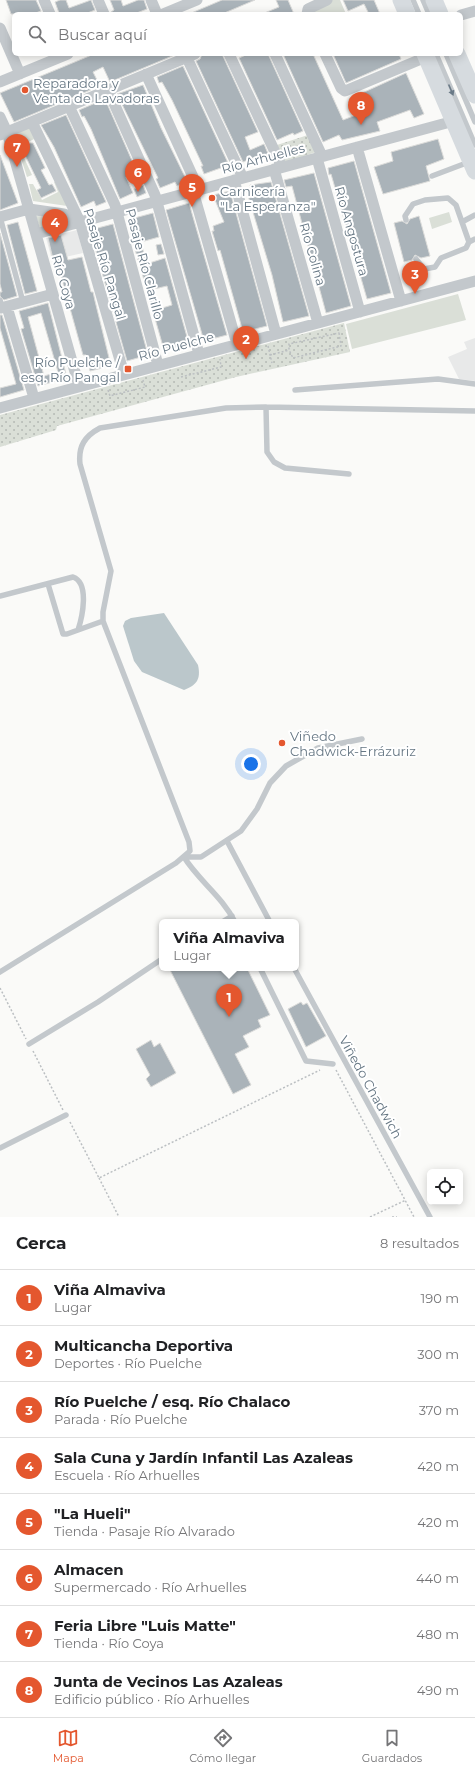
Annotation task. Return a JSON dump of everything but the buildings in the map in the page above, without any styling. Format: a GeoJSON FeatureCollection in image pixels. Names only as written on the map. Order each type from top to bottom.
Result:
{"type":"FeatureCollection","features":[{"type":"Feature","properties":{"kind":"main road"},"geometry":{"type":"LineString","coordinates":[[401,0],[406,12]]}},
{"type":"Feature","properties":{"kind":"main road"},"geometry":{"type":"LineString","coordinates":[[434,0],[439,12]]}},
{"type":"Feature","properties":{"kind":"main road"},"geometry":{"type":"LineString","coordinates":[[429,56],[473,166]]}},
{"type":"Feature","properties":{"kind":"main road"},"geometry":{"type":"LineString","coordinates":[[458,56],[475,95]]}},
{"type":"Feature","properties":{"kind":"street"},"geometry":{"type":"LineString","coordinates":[[44,0],[49,12]]}},
{"type":"Feature","properties":{"kind":"street"},"geometry":{"type":"LineString","coordinates":[[98,0],[103,12]]}},
{"type":"Feature","properties":{"kind":"street"},"geometry":{"type":"LineString","coordinates":[[151,0],[156,12]]}},
{"type":"Feature","properties":{"kind":"street"},"geometry":{"type":"LineString","coordinates":[[168,12],[197,0]]}},
{"type":"Feature","properties":{"kind":"street"},"geometry":{"type":"LineString","coordinates":[[307,12],[327,0]]}},
{"type":"Feature","properties":{"kind":"street"},"geometry":{"type":"LineString","coordinates":[[463,14],[475,11]]}},
{"type":"Feature","properties":{"kind":"street"},"geometry":{"type":"LineString","coordinates":[[0,28],[12,56]]}},
{"type":"Feature","properties":{"kind":"street"},"geometry":{"type":"LineString","coordinates":[[12,56],[20,74]]}},
{"type":"Feature","properties":{"kind":"street"},"geometry":{"type":"LineString","coordinates":[[0,82],[62,56]]}},
{"type":"Feature","properties":{"kind":"street"},"geometry":{"type":"LineString","coordinates":[[4,134],[191,56],[238,179],[276,334]]}},
{"type":"Feature","properties":{"kind":"street","name":"Río Colina"},"geometry":{"type":"LineString","coordinates":[[231,56],[278,168],[318,322]]}},
{"type":"Feature","properties":{"kind":"street","name":"Río Angostura"},"geometry":{"type":"LineString","coordinates":[[276,56],[320,157],[360,312]]}},
{"type":"Feature","properties":{"kind":"street"},"geometry":{"type":"LineString","coordinates":[[326,56],[343,91],[427,56]]}},
{"type":"Feature","properties":{"kind":"street"},"geometry":{"type":"LineString","coordinates":[[146,74],[196,190],[237,344]]}},
{"type":"Feature","properties":{"kind":"street"},"geometry":{"type":"LineString","coordinates":[[108,90],[157,201],[199,354]]}},
{"type":"Feature","properties":{"kind":"street","name":"Pasaje Río Clarillo"},"geometry":{"type":"LineString","coordinates":[[69,106],[117,212],[158,365]]}},
{"type":"Feature","properties":{"kind":"street","name":"Río Coya"},"geometry":{"type":"LineString","coordinates":[[0,117],[4,134],[29,209],[79,386]]}},
{"type":"Feature","properties":{"kind":"street","name":"Río Arhuelles"},"geometry":{"type":"LineString","coordinates":[[36,234],[454,121]]}},
{"type":"Feature","properties":{"kind":"street","name":"Pasaje Río Pangal"},"geometry":{"type":"LineString","coordinates":[[32,122],[80,222],[124,374]]}},
{"type":"Feature","properties":{"kind":"street"},"geometry":{"type":"LineString","coordinates":[[357,147],[401,301]]}},
{"type":"Feature","properties":{"kind":"street"},"geometry":{"type":"LineString","coordinates":[[0,217],[29,209],[64,214],[80,222]]}},
{"type":"Feature","properties":{"kind":"street","name":"Río Puelche"},"geometry":{"type":"LineString","coordinates":[[0,408],[318,322],[475,282]]}},
{"type":"Feature","properties":{"kind":"street"},"geometry":{"type":"LineString","coordinates":[[34,398],[2,306],[52,294]]}},
{"type":"Feature","properties":{"kind":"lane"},"geometry":{"type":"LineString","coordinates":[[413,0],[418,12]]}},
{"type":"Feature","properties":{"kind":"lane"},"geometry":{"type":"LineString","coordinates":[[423,0],[428,12]]}},
{"type":"Feature","properties":{"kind":"lane"},"geometry":{"type":"LineString","coordinates":[[430,56],[475,145]]}},
{"type":"Feature","properties":{"kind":"lane"},"geometry":{"type":"LineString","coordinates":[[447,56],[475,122]]}},
{"type":"Feature","properties":{"kind":"lane"},"geometry":{"type":"LineString","coordinates":[[432,176],[473,166]]}},
{"type":"Feature","properties":{"kind":"lane"},"geometry":{"type":"LineString","coordinates":[[406,220],[405,216],[413,204],[440,198],[448,198],[456,205],[469,242]]}},
{"type":"Feature","properties":{"kind":"lane"},"geometry":{"type":"LineString","coordinates":[[462,222],[475,215]]}},
{"type":"Feature","properties":{"kind":"lane"},"geometry":{"type":"LineString","coordinates":[[0,217],[23,302]]}},
{"type":"Feature","properties":{"kind":"lane"},"geometry":{"type":"LineString","coordinates":[[416,259],[424,269],[436,267],[441,258],[466,248],[469,242],[475,239]]}},
{"type":"Feature","properties":{"kind":"lane"},"geometry":{"type":"LineString","coordinates":[[295,390],[438,379],[475,384]]}},
{"type":"Feature","properties":{"kind":"lane"},"geometry":{"type":"LineString","coordinates":[[266,407],[267,452],[274,462],[285,468],[349,474]]}},
{"type":"Feature","properties":{"kind":"lane"},"geometry":{"type":"LineString","coordinates":[[0,972],[184,857],[190,851],[189,842],[104,621],[103,612],[111,572],[80,464],[80,448],[84,441],[93,431],[100,428],[226,408],[266,407],[475,411]]}},
{"type":"Feature","properties":{"kind":"lane"},"geometry":{"type":"LineString","coordinates":[[0,596],[73,577],[79,581],[84,603],[84,610],[78,630]]}},
{"type":"Feature","properties":{"kind":"lane"},"geometry":{"type":"LineString","coordinates":[[48,584],[63,634],[104,621]]}},
{"type":"Feature","properties":{"kind":"lane"},"geometry":{"type":"LineString","coordinates":[[184,857],[202,857],[241,831],[249,823],[270,783],[286,766],[318,748],[362,738]]}},
{"type":"Feature","properties":{"kind":"lane"},"geometry":{"type":"LineString","coordinates":[[227,841],[268,919]]}},
{"type":"Feature","properties":{"kind":"lane"},"geometry":{"type":"LineString","coordinates":[[184,857],[190,867],[202,878],[234,919]]}},
{"type":"Feature","properties":{"kind":"lane"},"geometry":{"type":"LineString","coordinates":[[227,919],[232,916]]}},
{"type":"Feature","properties":{"kind":"lane"},"geometry":{"type":"LineString","coordinates":[[29,1044],[98,1002],[159,961]]}},
{"type":"Feature","properties":{"kind":"lane"},"geometry":{"type":"LineString","coordinates":[[262,971],[306,1060],[333,1064]]}},
{"type":"Feature","properties":{"kind":"lane","name":"Viñedo Chadwich"},"geometry":{"type":"LineString","coordinates":[[296,971],[430,1217]]}},
{"type":"Feature","properties":{"kind":"lane"},"geometry":{"type":"LineString","coordinates":[[0,1148],[66,1115]]}},
{"type":"Feature","properties":{"kind":"path"},"geometry":{"type":"LineString","coordinates":[[339,333],[341,346],[293,358],[289,350],[290,344],[339,333]]}},
{"type":"Feature","properties":{"kind":"path"},"geometry":{"type":"LineString","coordinates":[[266,341],[272,363]]}},
{"type":"Feature","properties":{"kind":"path"},"geometry":{"type":"LineString","coordinates":[[270,356],[289,350]]}},
{"type":"Feature","properties":{"kind":"path"},"geometry":{"type":"LineString","coordinates":[[181,377],[221,367],[219,353]]}},
{"type":"Feature","properties":{"kind":"path"},"geometry":{"type":"LineString","coordinates":[[106,384],[110,396],[145,387],[141,374]]}},
{"type":"Feature","properties":{"kind":"path"},"geometry":{"type":"LineString","coordinates":[[0,988],[119,1217]]}},
{"type":"Feature","properties":{"kind":"path"},"geometry":{"type":"LineString","coordinates":[[99,1178],[333,1064],[414,1217]]}},
{"type":"Feature","properties":{"kind":"path"},"geometry":{"type":"LineString","coordinates":[[370,1217],[406,1200]]}},
{"type":"Feature","properties":{"kind":"path"},"geometry":{"type":"LineString","coordinates":[[392,1217],[397,1217]]}},
{"type":"Feature","properties":{"kind":"shaded area"},"geometry":{"type":"Polygon","coordinates":[[[331,0],[340,0],[345,12],[312,12],[310,9],[331,0]]]}},
{"type":"Feature","properties":{"kind":"shaded area"},"geometry":{"type":"Polygon","coordinates":[[[31,127],[53,177],[34,139],[19,147],[32,175],[27,177],[13,133],[31,127]]]}},
{"type":"Feature","properties":{"kind":"shaded area"},"geometry":{"type":"Polygon","coordinates":[[[308,135],[316,152],[285,163],[277,145],[308,135]]]}},
{"type":"Feature","properties":{"kind":"shaded area"},"geometry":{"type":"Polygon","coordinates":[[[57,180],[67,206],[33,201],[29,184],[33,184],[42,200],[58,192],[54,182],[57,180]]]}},
{"type":"Feature","properties":{"kind":"shaded area"},"geometry":{"type":"Polygon","coordinates":[[[449,212],[452,222],[432,229],[429,218],[449,212]]]}},
{"type":"Feature","properties":{"kind":"shaded area"},"geometry":{"type":"Polygon","coordinates":[[[36,216],[64,218],[67,221],[40,229],[36,216]]]}},
{"type":"Feature","properties":{"kind":"shaded area"},"geometry":{"type":"Polygon","coordinates":[[[77,230],[83,253],[52,260],[46,238],[77,230]]]}},
{"type":"Feature","properties":{"kind":"shaded area"},"geometry":{"type":"Polygon","coordinates":[[[458,294],[466,320],[352,349],[346,324],[458,294]]]}},
{"type":"Feature","properties":{"kind":"shaded area"},"geometry":{"type":"Polygon","coordinates":[[[344,323],[350,352],[236,377],[57,426],[56,430],[0,447],[0,415],[344,323]]]}},
{"type":"Feature","properties":{"kind":"shaded area"},"geometry":{"type":"Polygon","coordinates":[[[475,338],[475,381],[459,379],[448,357],[467,349],[464,342],[475,338]]]}},
{"type":"Feature","properties":{"kind":"shaded area"},"geometry":{"type":"Polygon","coordinates":[[[164,613],[198,665],[199,674],[197,681],[195,684],[184,690],[142,672],[134,661],[123,626],[125,621],[131,618],[164,613]]]}},
{"type":"Feature","properties":{"kind":"place","name":"Reparadora y Venta de Lavadoras"},"geometry":{"type":"Point","coordinates":[25,90]}},
{"type":"Feature","properties":{"kind":"place","name":"Junta de Vecinos Las Azaleas"},"geometry":{"type":"Point","coordinates":[361,125]}},
{"type":"Feature","properties":{"kind":"place","name":"Feria Libre \"Luis Matte\""},"geometry":{"type":"Point","coordinates":[17,167]}},
{"type":"Feature","properties":{"kind":"place","name":"Almacen"},"geometry":{"type":"Point","coordinates":[138,192]}},
{"type":"Feature","properties":{"kind":"place","name":"Carnicería \"La Esperanza\""},"geometry":{"type":"Point","coordinates":[212,198]}},
{"type":"Feature","properties":{"kind":"place","name":"\"La Hueli\""},"geometry":{"type":"Point","coordinates":[192,207]}},
{"type":"Feature","properties":{"kind":"place","name":"Sala Cuna y Jardín Infantil Las Azaleas"},"geometry":{"type":"Point","coordinates":[55,242]}},
{"type":"Feature","properties":{"kind":"place","name":"Río Puelche / esq. Río Chalaco"},"geometry":{"type":"Point","coordinates":[415,294]}},
{"type":"Feature","properties":{"kind":"place","name":"Multicancha Deportiva"},"geometry":{"type":"Point","coordinates":[246,359]}},
{"type":"Feature","properties":{"kind":"place","name":"Río Puelche / esq. Río Pangal"},"geometry":{"type":"Point","coordinates":[128,369]}},
{"type":"Feature","properties":{"kind":"place","name":"Viñedo Chadwick-Errázuriz"},"geometry":{"type":"Point","coordinates":[282,743]}},
{"type":"Feature","properties":{"kind":"place","name":"Viña Almaviva"},"geometry":{"type":"Point","coordinates":[229,1017]}}]}
